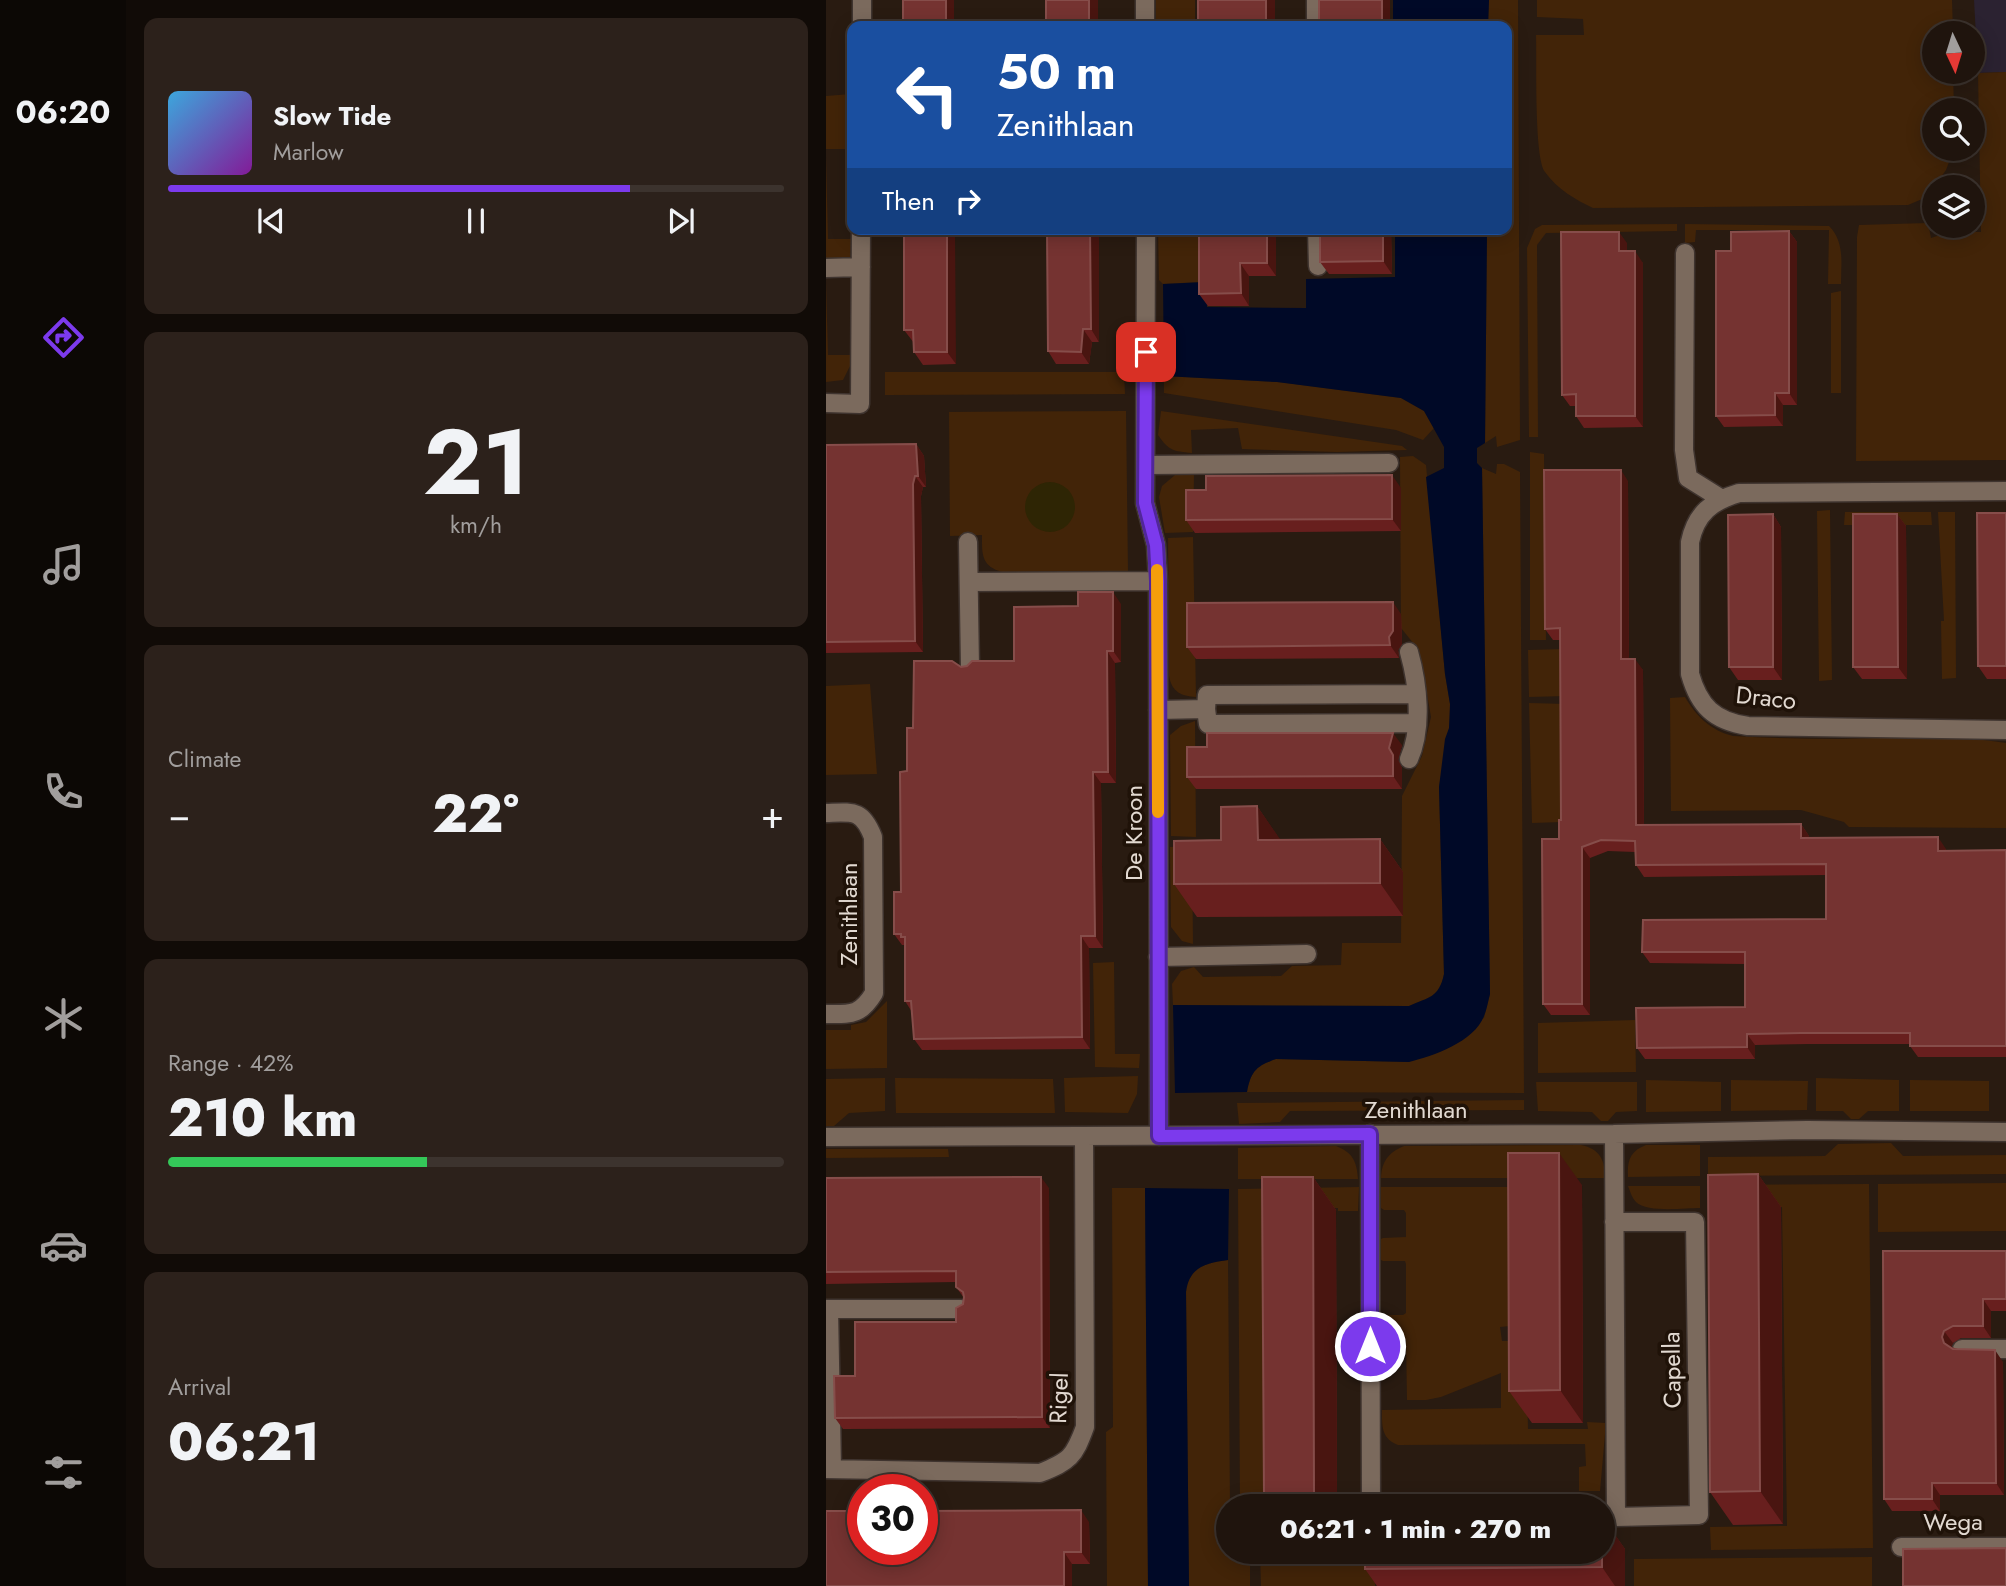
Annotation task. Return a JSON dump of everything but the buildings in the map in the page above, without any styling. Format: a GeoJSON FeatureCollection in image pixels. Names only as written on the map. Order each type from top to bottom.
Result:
{"type":"FeatureCollection","features":[{"type":"Feature","properties":{"kind":"street"},"geometry":{"type":"LineString","coordinates":[[862,0],[862,21]]}},
{"type":"Feature","properties":{"kind":"street"},"geometry":{"type":"LineString","coordinates":[[1144,0],[1145,21]]}},
{"type":"Feature","properties":{"kind":"street"},"geometry":{"type":"LineString","coordinates":[[1316,0],[1316,21]]}},
{"type":"Feature","properties":{"kind":"street"},"geometry":{"type":"LineString","coordinates":[[826,403],[860,404],[861,235]]}},
{"type":"Feature","properties":{"kind":"street","name":"De Kroon"},"geometry":{"type":"LineString","coordinates":[[1146,235],[1145,503],[1156,545],[1158,581],[1159,1136]]}},
{"type":"Feature","properties":{"kind":"street"},"geometry":{"type":"LineString","coordinates":[[1317,235],[1318,266]]}},
{"type":"Feature","properties":{"kind":"street"},"geometry":{"type":"LineString","coordinates":[[1685,253],[1684,450],[1688,478],[1720,498],[1739,493],[2006,491]]}},
{"type":"Feature","properties":{"kind":"street"},"geometry":{"type":"LineString","coordinates":[[826,268],[860,267]]}},
{"type":"Feature","properties":{"kind":"street"},"geometry":{"type":"LineString","coordinates":[[1146,465],[1389,463]]}},
{"type":"Feature","properties":{"kind":"street","name":"Draco"},"geometry":{"type":"LineString","coordinates":[[1720,498],[1703,512],[1693,527],[1690,542],[1690,674],[1696,693],[1706,708],[1729,723],[1748,726],[2006,730]]}},
{"type":"Feature","properties":{"kind":"street"},"geometry":{"type":"LineString","coordinates":[[968,542],[970,667]]}},
{"type":"Feature","properties":{"kind":"street"},"geometry":{"type":"LineString","coordinates":[[969,582],[1158,581]]}},
{"type":"Feature","properties":{"kind":"street"},"geometry":{"type":"LineString","coordinates":[[1409,652],[1416,694],[1417,723],[1413,751],[1409,759]]}},
{"type":"Feature","properties":{"kind":"street"},"geometry":{"type":"LineString","coordinates":[[1416,694],[1206,695],[1206,709],[1208,724],[1417,723]]}},
{"type":"Feature","properties":{"kind":"street"},"geometry":{"type":"LineString","coordinates":[[1158,710],[1206,709]]}},
{"type":"Feature","properties":{"kind":"street","name":"Zenithlaan"},"geometry":{"type":"LineString","coordinates":[[826,813],[852,812],[867,821],[873,837],[874,993],[865,1007],[853,1014],[826,1014]]}},
{"type":"Feature","properties":{"kind":"street"},"geometry":{"type":"LineString","coordinates":[[1158,957],[1307,954]]}},
{"type":"Feature","properties":{"kind":"street","name":"Zenithlaan"},"geometry":{"type":"LineString","coordinates":[[826,1137],[1614,1134],[1807,1130],[2006,1132]]}},
{"type":"Feature","properties":{"kind":"street"},"geometry":{"type":"LineString","coordinates":[[1370,1134],[1371,1494]]}},
{"type":"Feature","properties":{"kind":"street","name":"Capella"},"geometry":{"type":"LineString","coordinates":[[1610,1494],[1614,1134]]}},
{"type":"Feature","properties":{"kind":"street","name":"Rigel"},"geometry":{"type":"LineString","coordinates":[[961,1309],[828,1309],[829,1469],[1040,1473],[1060,1465],[1077,1450],[1085,1427],[1084,1136]]}},
{"type":"Feature","properties":{"kind":"street","name":"Capella"},"geometry":{"type":"LineString","coordinates":[[1615,1222],[1695,1222],[1699,1515],[1615,1517]]}},
{"type":"Feature","properties":{"kind":"street"},"geometry":{"type":"LineString","coordinates":[[1962,1349],[2006,1349]]}},
{"type":"Feature","properties":{"kind":"street","name":"Wega"},"geometry":{"type":"LineString","coordinates":[[1901,1547],[2006,1547]]}},
{"type":"Feature","properties":{"kind":"shaded area"},"geometry":{"type":"Polygon","coordinates":[[[1156,0],[1195,0],[1195,21],[1156,21],[1156,0]]]}},
{"type":"Feature","properties":{"kind":"shaded area"},"geometry":{"type":"Polygon","coordinates":[[[1489,0],[1518,0],[1520,440],[1497,447],[1496,436],[1485,443],[1487,235],[1512,235],[1512,21],[1488,21],[1489,0]]]}},
{"type":"Feature","properties":{"kind":"shaded area"},"geometry":{"type":"Polygon","coordinates":[[[1537,0],[1952,0],[1953,21],[1922,21],[1922,84],[1953,84],[1954,98],[1922,98],[1922,161],[1949,161],[1942,175],[1922,175],[1922,199],[1908,205],[1593,208],[1555,184],[1541,163],[1539,148],[1536,35],[1584,35],[1583,19],[1537,17],[1537,0]]]}},
{"type":"Feature","properties":{"kind":"shaded area"},"geometry":{"type":"Polygon","coordinates":[[[1974,0],[2006,0],[2006,72],[1985,73],[1985,21],[1975,21],[1974,0]]]}},
{"type":"Feature","properties":{"kind":"shaded area"},"geometry":{"type":"Polygon","coordinates":[[[2006,72],[2006,460],[1856,461],[1859,225],[1922,223],[1922,238],[1985,238],[1985,175],[1980,175],[1980,161],[1985,161],[1985,98],[1978,98],[1978,84],[1985,84],[1985,73],[2006,72]]]}},
{"type":"Feature","properties":{"kind":"shaded area"},"geometry":{"type":"Polygon","coordinates":[[[847,94],[847,149],[826,149],[826,96],[847,94]]]}},
{"type":"Feature","properties":{"kind":"shaded area"},"geometry":{"type":"Polygon","coordinates":[[[826,157],[828,239],[851,239],[850,261],[826,261],[826,157]]]}},
{"type":"Feature","properties":{"kind":"shaded area"},"geometry":{"type":"Polygon","coordinates":[[[1677,224],[1677,231],[1546,233],[1537,245],[1538,437],[1529,437],[1527,248],[1535,229],[1542,225],[1677,224]]]}},
{"type":"Feature","properties":{"kind":"shaded area"},"geometry":{"type":"Polygon","coordinates":[[[1685,224],[1829,226],[1840,246],[1841,284],[1828,284],[1829,230],[1696,230],[1695,242],[1685,243],[1685,224]]]}},
{"type":"Feature","properties":{"kind":"shaded area"},"geometry":{"type":"Polygon","coordinates":[[[1158,235],[1198,235],[1199,282],[1163,284],[1159,280],[1158,235]]]}},
{"type":"Feature","properties":{"kind":"shaded area"},"geometry":{"type":"Polygon","coordinates":[[[826,282],[828,355],[850,355],[851,364],[843,380],[826,382],[826,282]]]}},
{"type":"Feature","properties":{"kind":"shaded area"},"geometry":{"type":"Polygon","coordinates":[[[1841,291],[1841,393],[1831,393],[1831,293],[1841,291]]]}},
{"type":"Feature","properties":{"kind":"shaded area"},"geometry":{"type":"Polygon","coordinates":[[[885,372],[1124,372],[1125,394],[885,395],[885,372]]]}},
{"type":"Feature","properties":{"kind":"shaded area"},"geometry":{"type":"Polygon","coordinates":[[[1164,376],[1278,382],[1401,398],[1424,411],[1434,428],[1423,440],[1396,430],[1164,393],[1164,376]]]}},
{"type":"Feature","properties":{"kind":"shaded area"},"geometry":{"type":"Polygon","coordinates":[[[1126,411],[1128,571],[1002,572],[986,563],[982,535],[950,536],[949,412],[1126,411]]]}},
{"type":"Feature","properties":{"kind":"shaded area"},"geometry":{"type":"Polygon","coordinates":[[[1161,411],[1402,446],[1407,450],[1337,452],[1242,449],[1238,428],[1191,430],[1192,453],[1180,452],[1165,444],[1158,435],[1161,411]]]}},
{"type":"Feature","properties":{"kind":"shaded area"},"geometry":{"type":"Polygon","coordinates":[[[1530,452],[1544,454],[1546,640],[1530,640],[1530,452]]]}},
{"type":"Feature","properties":{"kind":"shaded area"},"geometry":{"type":"Polygon","coordinates":[[[1413,456],[1426,465],[1450,704],[1450,727],[1439,787],[1444,974],[1442,982],[1432,996],[1409,1006],[1173,1005],[1172,984],[1181,971],[1194,967],[1203,977],[1281,976],[1292,966],[1341,965],[1342,943],[1401,943],[1402,796],[1422,756],[1431,717],[1422,665],[1414,644],[1401,628],[1400,457],[1413,456]]]}},
{"type":"Feature","properties":{"kind":"shaded area"},"geometry":{"type":"Polygon","coordinates":[[[1497,464],[1504,464],[1520,472],[1524,1093],[1247,1092],[1250,1079],[1256,1070],[1276,1059],[1409,1062],[1484,1018],[1490,994],[1482,468],[1496,474],[1497,464]]]}},
{"type":"Feature","properties":{"kind":"shaded area"},"geometry":{"type":"Polygon","coordinates":[[[1175,475],[1194,475],[1193,532],[1165,533],[1159,497],[1162,486],[1175,475]]]}},
{"type":"Feature","properties":{"kind":"shaded area"},"geometry":{"type":"Polygon","coordinates":[[[1830,510],[1832,680],[1819,681],[1817,511],[1830,510]]]}},
{"type":"Feature","properties":{"kind":"shaded area"},"geometry":{"type":"Polygon","coordinates":[[[1845,512],[1931,512],[1932,525],[1844,525],[1845,512]]]}},
{"type":"Feature","properties":{"kind":"shaded area"},"geometry":{"type":"Polygon","coordinates":[[[1938,512],[1955,512],[1956,678],[1942,679],[1941,621],[1944,621],[1938,512]]]}},
{"type":"Feature","properties":{"kind":"shaded area"},"geometry":{"type":"Polygon","coordinates":[[[1193,537],[1196,697],[1178,692],[1172,686],[1169,676],[1168,538],[1193,537]]]}},
{"type":"Feature","properties":{"kind":"shaded area"},"geometry":{"type":"Polygon","coordinates":[[[1566,649],[1567,696],[1529,697],[1528,650],[1566,649]]]}},
{"type":"Feature","properties":{"kind":"shaded area"},"geometry":{"type":"Polygon","coordinates":[[[870,684],[877,774],[826,775],[826,686],[870,684]]]}},
{"type":"Feature","properties":{"kind":"shaded area"},"geometry":{"type":"Polygon","coordinates":[[[1685,697],[1705,722],[1733,736],[1827,739],[1944,738],[2006,743],[2006,828],[1849,827],[1844,822],[1801,810],[1671,811],[1670,698],[1685,697]]]}},
{"type":"Feature","properties":{"kind":"shaded area"},"geometry":{"type":"Polygon","coordinates":[[[1529,703],[1567,704],[1568,749],[1560,750],[1562,822],[1532,823],[1529,703]]]}},
{"type":"Feature","properties":{"kind":"shaded area"},"geometry":{"type":"Polygon","coordinates":[[[1195,721],[1196,837],[1171,836],[1170,735],[1181,726],[1195,721]]]}},
{"type":"Feature","properties":{"kind":"shaded area"},"geometry":{"type":"Polygon","coordinates":[[[1192,846],[1193,944],[1182,941],[1171,927],[1170,847],[1192,846]]]}},
{"type":"Feature","properties":{"kind":"shaded area"},"geometry":{"type":"Polygon","coordinates":[[[1114,962],[1115,1054],[1140,1054],[1139,1068],[1095,1067],[1093,963],[1114,962]]]}},
{"type":"Feature","properties":{"kind":"shaded area"},"geometry":{"type":"Polygon","coordinates":[[[887,1001],[887,1068],[826,1069],[826,1030],[851,1030],[851,1025],[866,1022],[887,1001]]]}},
{"type":"Feature","properties":{"kind":"shaded area"},"geometry":{"type":"Polygon","coordinates":[[[1635,1020],[1636,1072],[1538,1073],[1538,1023],[1635,1020]]]}},
{"type":"Feature","properties":{"kind":"shaded area"},"geometry":{"type":"Polygon","coordinates":[[[1138,1076],[1137,1094],[1128,1113],[1065,1112],[1064,1078],[1138,1076]]]}},
{"type":"Feature","properties":{"kind":"shaded area"},"geometry":{"type":"Polygon","coordinates":[[[885,1078],[885,1111],[849,1113],[834,1126],[826,1126],[826,1079],[885,1078]]]}},
{"type":"Feature","properties":{"kind":"shaded area"},"geometry":{"type":"Polygon","coordinates":[[[895,1078],[1053,1079],[1055,1113],[896,1113],[895,1078]]]}},
{"type":"Feature","properties":{"kind":"shaded area"},"geometry":{"type":"Polygon","coordinates":[[[1816,1078],[1899,1080],[1899,1111],[1868,1111],[1859,1119],[1851,1119],[1843,1111],[1816,1111],[1816,1078]]]}},
{"type":"Feature","properties":{"kind":"shaded area"},"geometry":{"type":"Polygon","coordinates":[[[1646,1080],[1721,1082],[1721,1111],[1646,1112],[1646,1080]]]}},
{"type":"Feature","properties":{"kind":"shaded area"},"geometry":{"type":"Polygon","coordinates":[[[1731,1080],[1808,1081],[1807,1110],[1731,1111],[1731,1080]]]}},
{"type":"Feature","properties":{"kind":"shaded area"},"geometry":{"type":"Polygon","coordinates":[[[1910,1080],[1989,1081],[1989,1111],[1910,1111],[1910,1080]]]}},
{"type":"Feature","properties":{"kind":"shaded area"},"geometry":{"type":"Polygon","coordinates":[[[1536,1082],[1637,1082],[1637,1111],[1616,1112],[1608,1121],[1601,1121],[1592,1112],[1538,1111],[1536,1082]]]}},
{"type":"Feature","properties":{"kind":"shaded area"},"geometry":{"type":"Polygon","coordinates":[[[1524,1100],[1524,1110],[1290,1111],[1280,1122],[1239,1124],[1237,1103],[1524,1100]]]}},
{"type":"Feature","properties":{"kind":"shaded area"},"geometry":{"type":"Polygon","coordinates":[[[1891,1143],[1903,1156],[2006,1155],[2006,1174],[1708,1176],[1708,1157],[1825,1156],[1838,1144],[1891,1143]]]}},
{"type":"Feature","properties":{"kind":"shaded area"},"geometry":{"type":"Polygon","coordinates":[[[1581,1145],[1593,1149],[1600,1156],[1605,1178],[1381,1178],[1387,1158],[1404,1146],[1581,1145]]]}},
{"type":"Feature","properties":{"kind":"shaded area"},"geometry":{"type":"Polygon","coordinates":[[[1646,1145],[1700,1145],[1700,1176],[1628,1177],[1631,1157],[1636,1150],[1646,1145]]]}},
{"type":"Feature","properties":{"kind":"shaded area"},"geometry":{"type":"Polygon","coordinates":[[[1336,1146],[1353,1158],[1358,1179],[1238,1179],[1238,1148],[1336,1146]]]}},
{"type":"Feature","properties":{"kind":"shaded area"},"geometry":{"type":"Polygon","coordinates":[[[826,1149],[948,1149],[949,1157],[826,1158],[826,1149]]]}},
{"type":"Feature","properties":{"kind":"shaded area"},"geometry":{"type":"Polygon","coordinates":[[[2006,1183],[2006,1231],[1878,1232],[1878,1184],[2006,1183]]]}},
{"type":"Feature","properties":{"kind":"shaded area"},"geometry":{"type":"Polygon","coordinates":[[[1869,1184],[1873,1548],[1711,1550],[1710,1527],[1787,1526],[1782,1207],[1730,1206],[1709,1185],[1869,1184]]]}},
{"type":"Feature","properties":{"kind":"shaded area"},"geometry":{"type":"Polygon","coordinates":[[[1628,1186],[1700,1186],[1700,1208],[1649,1208],[1635,1200],[1628,1186]]]}},
{"type":"Feature","properties":{"kind":"shaded area"},"geometry":{"type":"Polygon","coordinates":[[[1359,1187],[1358,1211],[1338,1211],[1338,1208],[1282,1208],[1282,1494],[1240,1494],[1238,1189],[1359,1187]]]}},
{"type":"Feature","properties":{"kind":"shaded area"},"geometry":{"type":"Polygon","coordinates":[[[1381,1187],[1509,1187],[1510,1326],[1500,1327],[1502,1341],[1526,1341],[1528,1429],[1588,1429],[1587,1422],[1606,1423],[1600,1491],[1579,1491],[1579,1467],[1586,1466],[1585,1444],[1398,1445],[1385,1435],[1382,1410],[1501,1408],[1501,1373],[1441,1397],[1407,1400],[1406,1340],[1382,1338],[1382,1317],[1406,1313],[1406,1264],[1405,1261],[1381,1260],[1381,1239],[1406,1237],[1406,1213],[1404,1210],[1381,1208],[1381,1187]]]}},
{"type":"Feature","properties":{"kind":"shaded area"},"geometry":{"type":"Polygon","coordinates":[[[1112,1188],[1145,1188],[1148,1586],[1107,1586],[1106,1432],[1113,1427],[1112,1188]]]}},
{"type":"Feature","properties":{"kind":"shaded area"},"geometry":{"type":"Polygon","coordinates":[[[1228,1260],[1230,1494],[1216,1494],[1216,1564],[1250,1564],[1250,1586],[1189,1586],[1186,1292],[1195,1272],[1213,1263],[1228,1260]]]}},
{"type":"Feature","properties":{"kind":"shaded area"},"geometry":{"type":"Polygon","coordinates":[[[1872,1557],[1872,1586],[1634,1586],[1634,1559],[1872,1557]]]}},
{"type":"Feature","properties":{"kind":"shaded area"},"geometry":{"type":"Polygon","coordinates":[[[1260,1564],[1375,1564],[1375,1586],[1261,1586],[1260,1564]]]}},
{"type":"Feature","properties":{"kind":"sand"},"geometry":{"type":"Polygon","coordinates":[[[1050,482],[1067,490],[1075,507],[1067,524],[1050,532],[1033,524],[1025,507],[1033,490],[1050,482]]]}},
{"type":"Feature","properties":{"kind":"water"},"geometry":{"type":"Polygon","coordinates":[[[1393,0],[1489,0],[1488,21],[1393,21],[1393,0]]]}},
{"type":"Feature","properties":{"kind":"water"},"geometry":{"type":"Polygon","coordinates":[[[1395,235],[1487,235],[1485,443],[1477,448],[1477,463],[1482,468],[1490,994],[1487,1008],[1479,1025],[1462,1040],[1441,1052],[1409,1062],[1276,1059],[1256,1070],[1250,1079],[1247,1092],[1175,1093],[1173,1005],[1409,1006],[1428,998],[1442,982],[1444,974],[1439,787],[1445,739],[1449,728],[1450,704],[1426,477],[1444,468],[1444,447],[1424,411],[1401,398],[1277,382],[1164,376],[1163,284],[1206,282],[1207,307],[1306,308],[1306,279],[1395,277],[1395,235]]]}},
{"type":"Feature","properties":{"kind":"water"},"geometry":{"type":"Polygon","coordinates":[[[1145,1188],[1229,1189],[1228,1260],[1200,1268],[1191,1277],[1186,1292],[1189,1586],[1148,1586],[1145,1188]]]}},
{"type":"Feature","properties":{"kind":"slow traffic"},"geometry":{"type":"LineString","coordinates":[[1157,570],[1158,812]]}},
{"type":"Feature","properties":{"kind":"route"},"geometry":{"type":"LineString","coordinates":[[1146,352],[1145,503],[1156,545],[1158,581],[1159,1136],[1370,1134],[1370,1346]]}}]}
